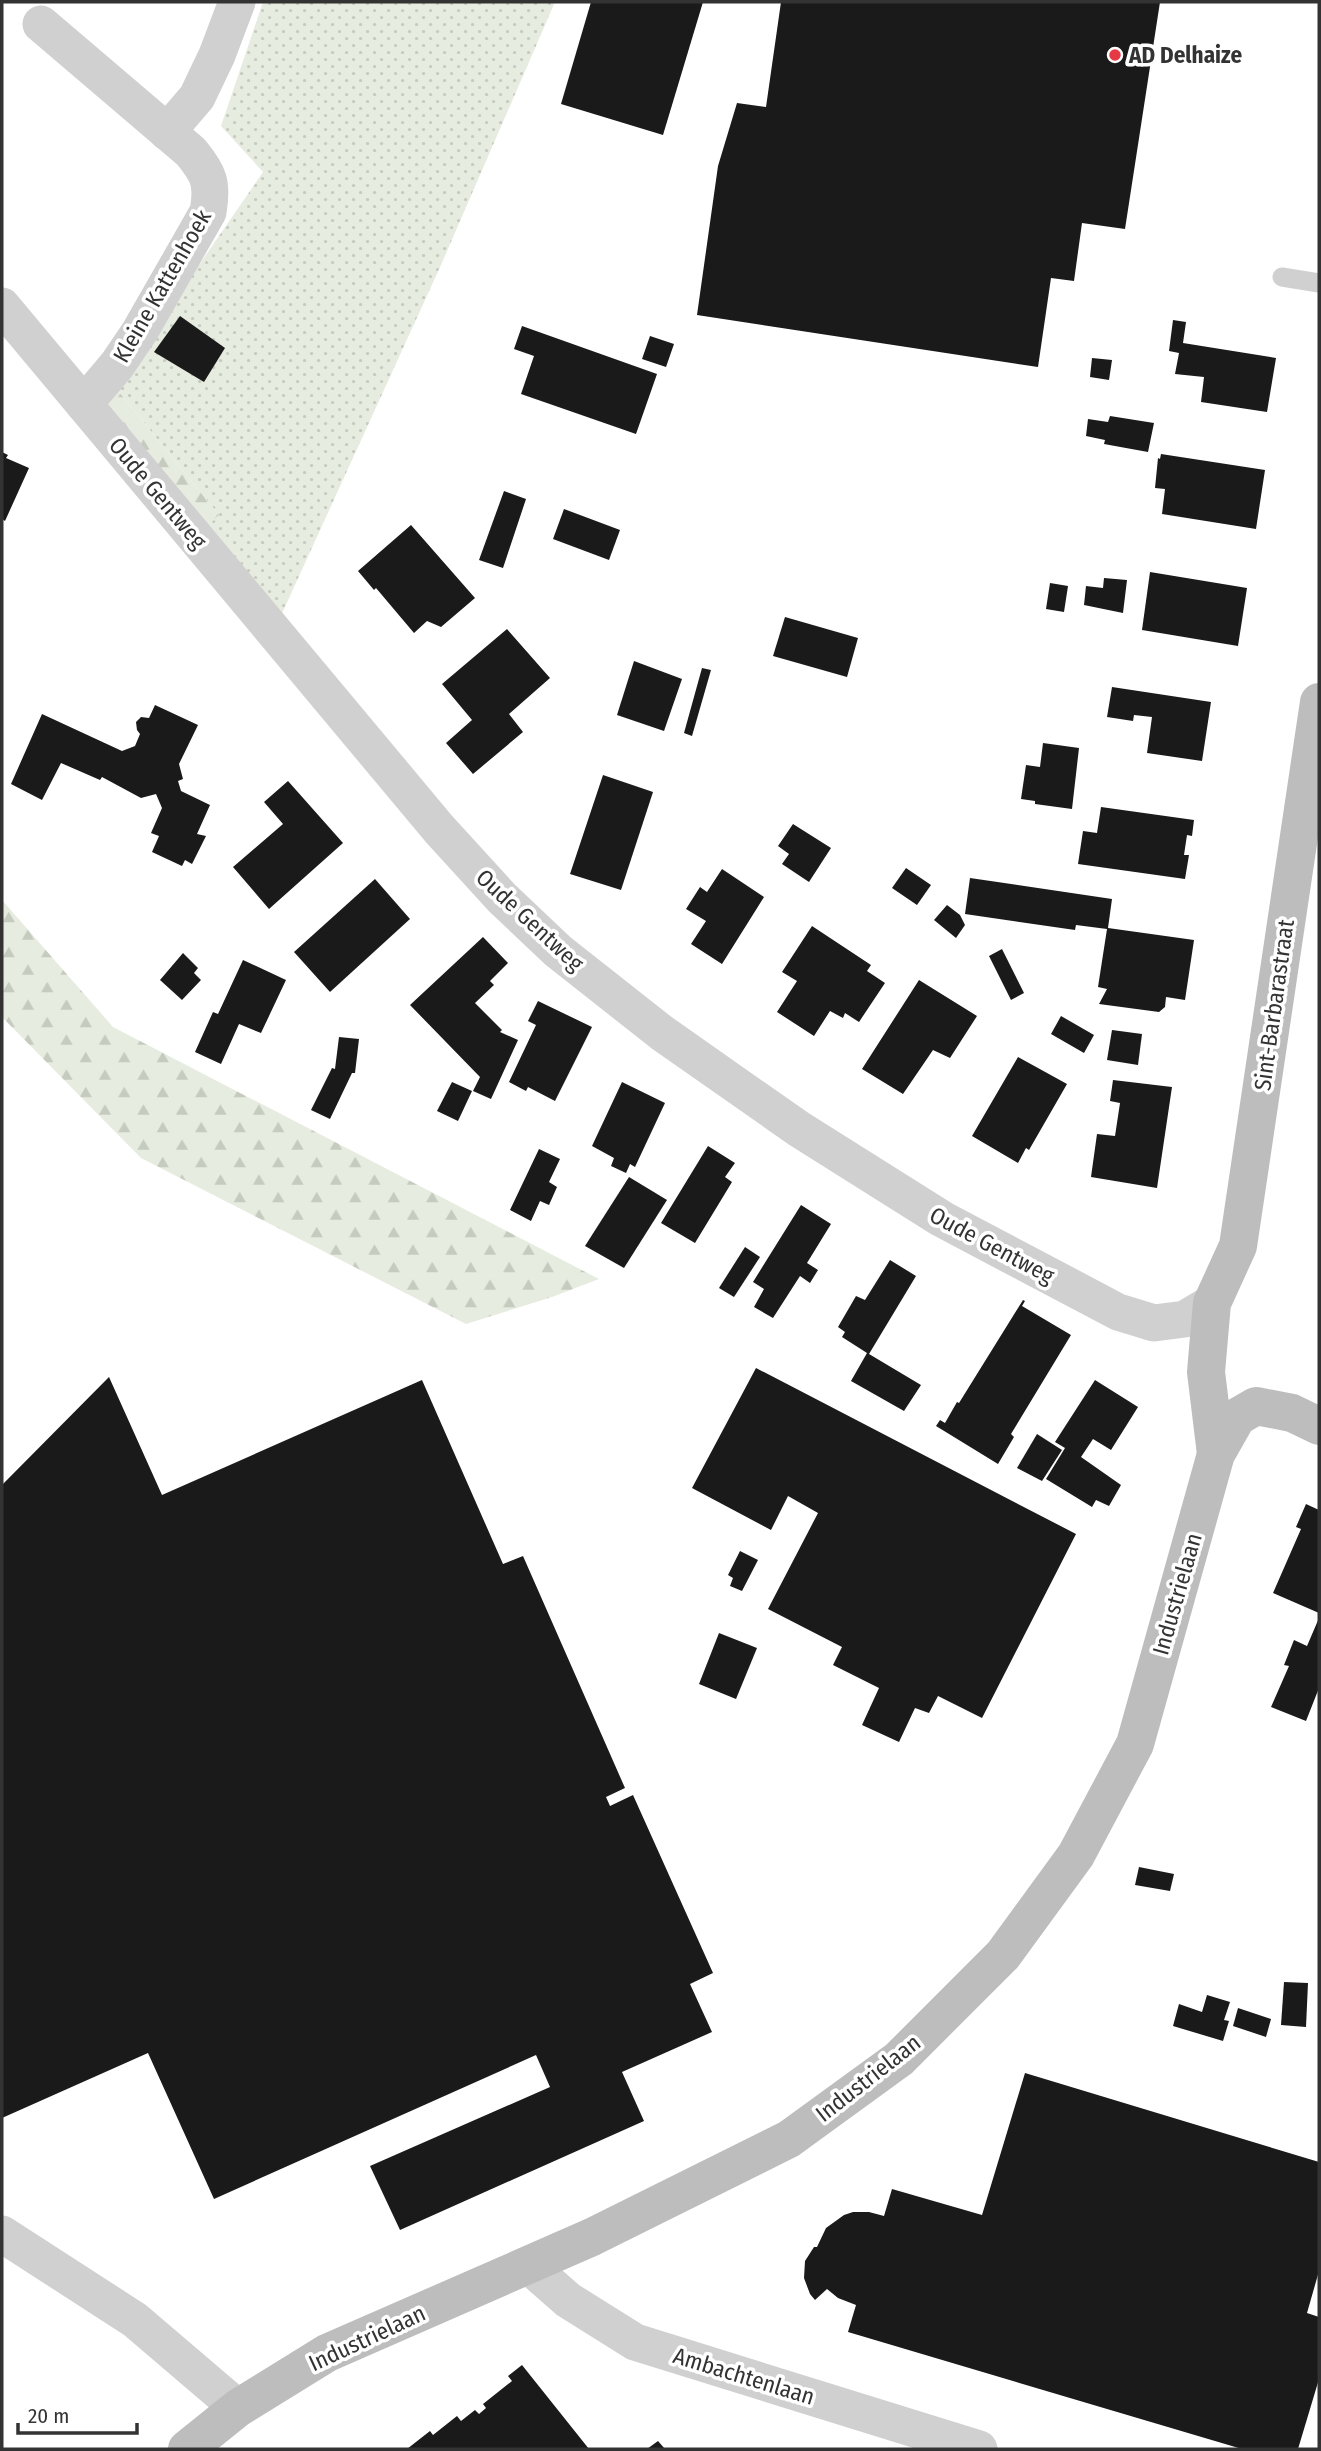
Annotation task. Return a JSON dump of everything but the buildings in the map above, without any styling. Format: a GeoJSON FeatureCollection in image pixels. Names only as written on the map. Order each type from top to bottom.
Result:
{"type":"FeatureCollection","features":[{"type":"Feature","properties":{"kind":"street"},"geometry":{"type":"LineString","coordinates":[[167,132],[197,97],[217,55],[236,2]]}},
{"type":"Feature","properties":{"kind":"street","name":"Kleine Kattenhoek"},"geometry":{"type":"LineString","coordinates":[[41,24],[191,152],[207,172],[212,192],[208,212],[140,331],[117,365],[84,404]]}},
{"type":"Feature","properties":{"kind":"street","name":"Oude Gentweg"},"geometry":{"type":"LineString","coordinates":[[2,306],[439,828],[502,898],[558,951],[662,1034],[788,1121],[942,1219],[1118,1312],[1154,1323],[1185,1319],[1212,1303]]}},
{"type":"Feature","properties":{"kind":"street","name":"Sint-Barbarastraat"},"geometry":{"type":"LineString","coordinates":[[1216,1454],[1206,1372],[1212,1303],[1238,1246],[1319,702]]}},
{"type":"Feature","properties":{"kind":"street","name":"Industrielaan"},"geometry":{"type":"LineString","coordinates":[[187,2449],[238,2408],[327,2353],[592,2237],[789,2139],[899,2059],[1003,1955],[1076,1855],[1135,1744],[1216,1454],[1237,1416],[1256,1406],[1292,1413],[1319,1426]]}},
{"type":"Feature","properties":{"kind":"street"},"geometry":{"type":"LineString","coordinates":[[2,2234],[135,2320],[238,2408]]}},
{"type":"Feature","properties":{"kind":"street","name":"Ambachtenlaan"},"geometry":{"type":"LineString","coordinates":[[528,2265],[568,2300],[635,2342],[979,2449]]}},
{"type":"Feature","properties":{"kind":"lane"},"geometry":{"type":"LineString","coordinates":[[1282,277],[1319,283]]}},
{"type":"Feature","properties":{"kind":"green space"},"geometry":{"type":"Polygon","coordinates":[[[263,2],[555,2],[441,265],[279,620],[203,530],[219,515],[115,387],[263,172],[221,126],[263,2]]]}},
{"type":"Feature","properties":{"kind":"green space"},"geometry":{"type":"Polygon","coordinates":[[[115,387],[219,515],[203,530],[99,408],[115,387]]]}},
{"type":"Feature","properties":{"kind":"green space"},"geometry":{"type":"Polygon","coordinates":[[[2,900],[113,1027],[599,1279],[466,1324],[141,1158],[2,1017],[2,900]]]}},
{"type":"Feature","properties":{"kind":"place","name":"AD Delhaize"},"geometry":{"type":"Point","coordinates":[1115,55]}}]}
